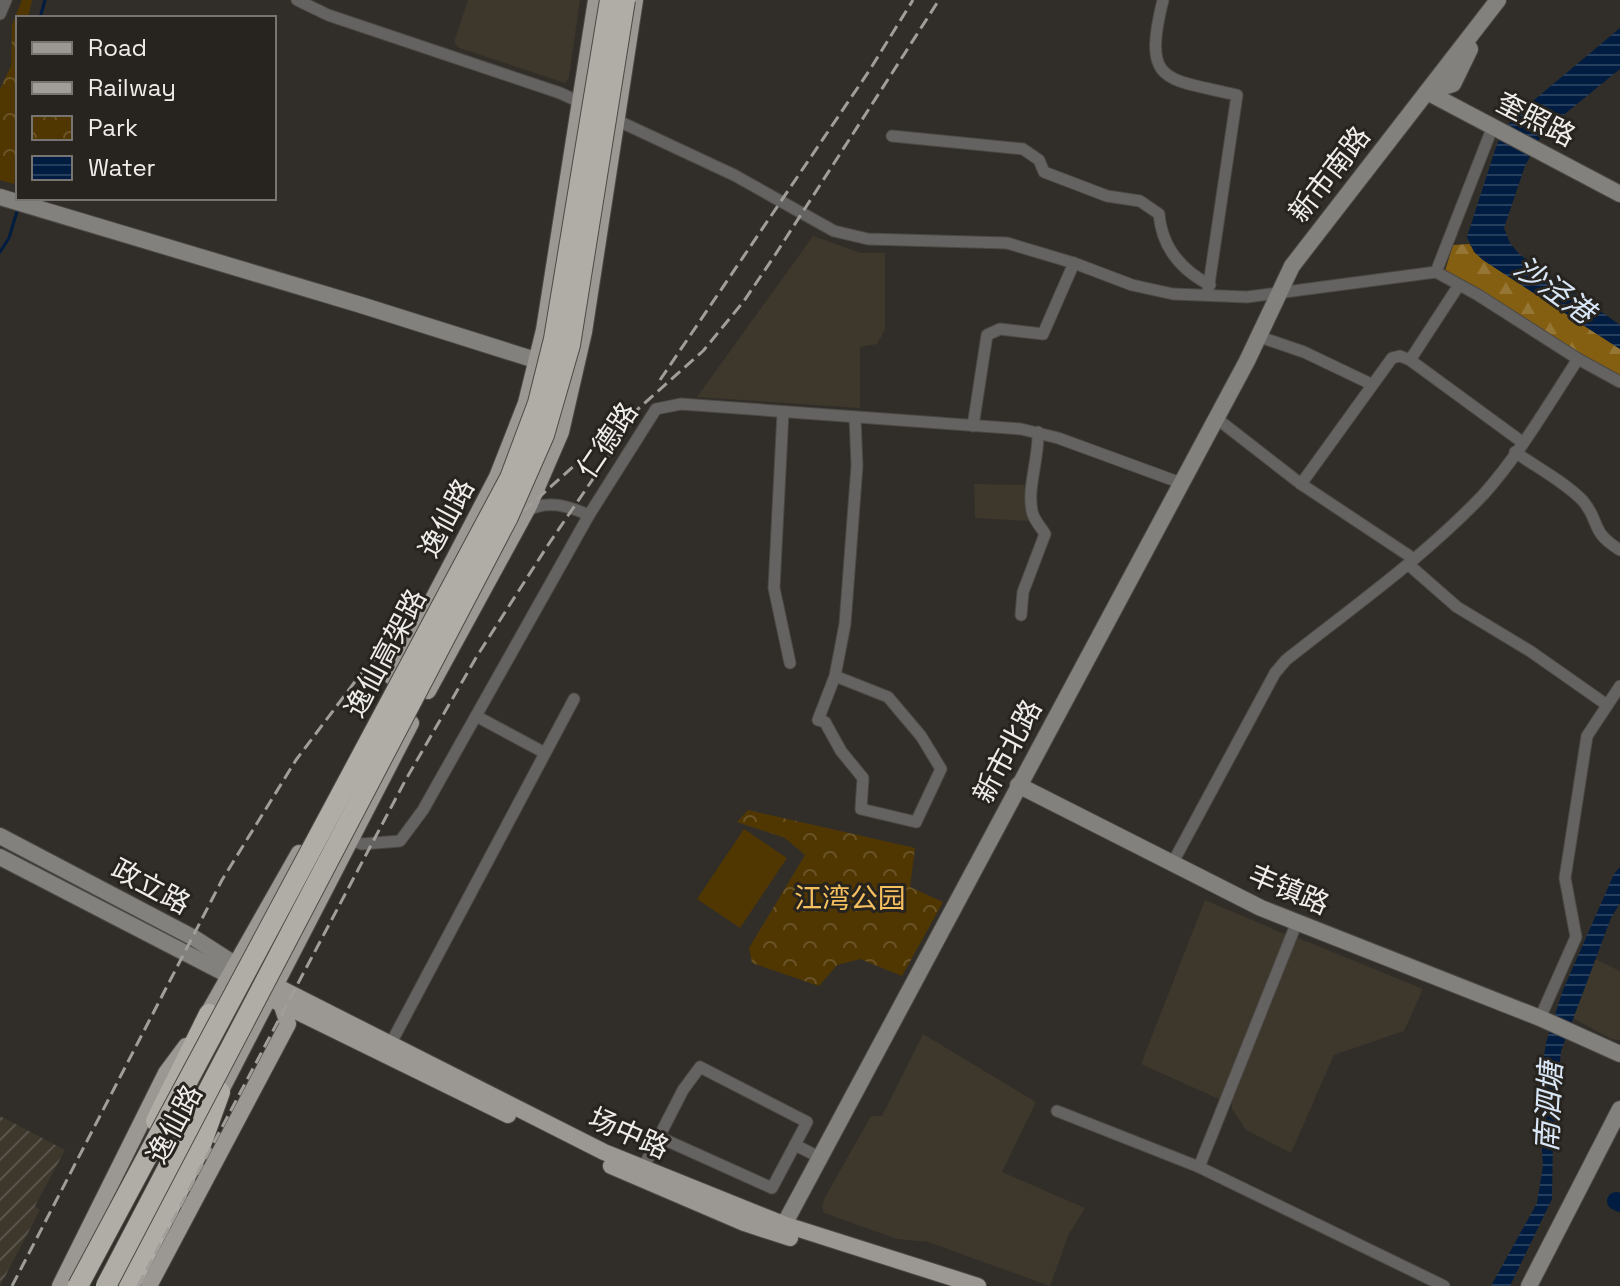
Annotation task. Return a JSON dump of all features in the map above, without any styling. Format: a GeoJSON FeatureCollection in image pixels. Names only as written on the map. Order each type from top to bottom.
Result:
{"type":"FeatureCollection","features":[{"type":"Feature","properties":{"kind":"highway","name":"逸仙高架路"},"geometry":{"type":"LineString","coordinates":[[79,1286],[510,478],[538,403],[554,339],[610,0]]}},
{"type":"Feature","properties":{"kind":"highway","name":"逸仙高架路"},"geometry":{"type":"LineString","coordinates":[[106,1286],[508,517],[544,435],[570,345],[625,0]]}},
{"type":"Feature","properties":{"kind":"highway"},"geometry":{"type":"LineString","coordinates":[[68,1286],[209,1014]]}},
{"type":"Feature","properties":{"kind":"highway"},"geometry":{"type":"LineString","coordinates":[[129,1286],[199,1150],[220,1092]]}},
{"type":"Feature","properties":{"kind":"main road","name":"逸仙路"},"geometry":{"type":"LineString","coordinates":[[60,1286],[166,1073],[209,1014],[314,824],[497,477],[526,403],[537,361],[596,0]]}},
{"type":"Feature","properties":{"kind":"main road","name":"逸仙路"},"geometry":{"type":"LineString","coordinates":[[118,1286],[220,1092],[275,997],[421,704],[526,511],[561,432],[576,373],[635,0]]}},
{"type":"Feature","properties":{"kind":"main road","name":"政立路"},"geometry":{"type":"LineString","coordinates":[[233,970],[275,997]]}},
{"type":"Feature","properties":{"kind":"main road","name":"逸仙路"},"geometry":{"type":"LineString","coordinates":[[149,1286],[288,1024],[275,997]]}},
{"type":"Feature","properties":{"kind":"main road","name":"场中路"},"geometry":{"type":"LineString","coordinates":[[275,997],[391,1043],[604,1152],[781,1229],[944,1286]]}},
{"type":"Feature","properties":{"kind":"main road","name":"场中路"},"geometry":{"type":"LineString","coordinates":[[275,997],[631,1176],[744,1223],[781,1229],[978,1286]]}},
{"type":"Feature","properties":{"kind":"main road","name":"逸仙路"},"geometry":{"type":"LineString","coordinates":[[79,1286],[202,1044],[209,1014]]}},
{"type":"Feature","properties":{"kind":"street"},"geometry":{"type":"LineString","coordinates":[[0,14],[6,0]]}},
{"type":"Feature","properties":{"kind":"street"},"geometry":{"type":"LineString","coordinates":[[297,0],[328,15],[560,93],[734,175],[850,237],[1007,243],[1157,291],[1209,290],[1247,297],[1436,272],[1620,382]]}},
{"type":"Feature","properties":{"kind":"street"},"geometry":{"type":"LineString","coordinates":[[1163,0],[1154,40],[1155,55],[1165,75],[1173,80],[1237,95],[1209,290]]}},
{"type":"Feature","properties":{"kind":"street","name":"新市南路"},"geometry":{"type":"LineString","coordinates":[[1280,293],[1292,266],[1498,0]]}},
{"type":"Feature","properties":{"kind":"street","name":"奎照路"},"geometry":{"type":"LineString","coordinates":[[1427,92],[1620,194]]}},
{"type":"Feature","properties":{"kind":"street"},"geometry":{"type":"LineString","coordinates":[[1436,272],[1498,129]]}},
{"type":"Feature","properties":{"kind":"street"},"geometry":{"type":"LineString","coordinates":[[892,136],[1023,149],[1039,160],[1044,172],[1107,196],[1140,201],[1159,214],[1161,229],[1174,258],[1209,290]]}},
{"type":"Feature","properties":{"kind":"street"},"geometry":{"type":"LineString","coordinates":[[0,197],[576,373]]}},
{"type":"Feature","properties":{"kind":"street"},"geometry":{"type":"LineString","coordinates":[[973,426],[987,335],[1000,329],[1043,334],[1074,263]]}},
{"type":"Feature","properties":{"kind":"street"},"geometry":{"type":"LineString","coordinates":[[1410,360],[1459,285]]}},
{"type":"Feature","properties":{"kind":"street","name":"新市北路"},"geometry":{"type":"LineString","coordinates":[[781,1229],[1260,337],[1280,293]]}},
{"type":"Feature","properties":{"kind":"street"},"geometry":{"type":"LineString","coordinates":[[1260,337],[1316,357],[1371,384]]}},
{"type":"Feature","properties":{"kind":"street"},"geometry":{"type":"LineString","coordinates":[[1301,484],[1371,384],[1392,358],[1400,356],[1410,360],[1580,498],[1604,540],[1620,550]]}},
{"type":"Feature","properties":{"kind":"street"},"geometry":{"type":"LineString","coordinates":[[1172,864],[1275,673],[1286,660],[1411,562],[1484,493],[1578,359]]}},
{"type":"Feature","properties":{"kind":"street","name":"仁德路"},"geometry":{"type":"LineString","coordinates":[[314,824],[362,844],[400,841],[423,810],[589,515],[656,409],[681,404],[1038,432],[1181,483]]}},
{"type":"Feature","properties":{"kind":"street"},"geometry":{"type":"LineString","coordinates":[[783,412],[774,588],[790,663]]}},
{"type":"Feature","properties":{"kind":"street"},"geometry":{"type":"LineString","coordinates":[[835,676],[888,697],[921,736],[941,769],[916,822],[861,809],[863,778],[841,751],[825,722],[818,720],[835,676],[845,624],[857,466],[855,417]]}},
{"type":"Feature","properties":{"kind":"street"},"geometry":{"type":"LineString","coordinates":[[1216,418],[1301,484],[1411,562],[1457,607],[1530,651],[1607,705]]}},
{"type":"Feature","properties":{"kind":"street"},"geometry":{"type":"LineString","coordinates":[[1021,615],[1023,592],[1045,534],[1032,513],[1033,480],[1039,452],[1038,432]]}},
{"type":"Feature","properties":{"kind":"street"},"geometry":{"type":"LineString","coordinates":[[526,511],[556,503],[589,515]]}},
{"type":"Feature","properties":{"kind":"street"},"geometry":{"type":"LineString","coordinates":[[1544,1020],[1576,937],[1565,878],[1587,736],[1620,686]]}},
{"type":"Feature","properties":{"kind":"street"},"geometry":{"type":"LineString","coordinates":[[391,1043],[574,699]]}},
{"type":"Feature","properties":{"kind":"street"},"geometry":{"type":"LineString","coordinates":[[476,716],[545,753]]}},
{"type":"Feature","properties":{"kind":"street","name":"丰镇路"},"geometry":{"type":"LineString","coordinates":[[1018,785],[1261,908],[1544,1020],[1620,1054]]}},
{"type":"Feature","properties":{"kind":"street","name":"政立路"},"geometry":{"type":"LineString","coordinates":[[0,836],[194,938],[233,970]]}},
{"type":"Feature","properties":{"kind":"street","name":"政立路"},"geometry":{"type":"LineString","coordinates":[[0,857],[233,970]]}},
{"type":"Feature","properties":{"kind":"street"},"geometry":{"type":"LineString","coordinates":[[1199,1167],[1297,922]]}},
{"type":"Feature","properties":{"kind":"street"},"geometry":{"type":"LineString","coordinates":[[643,1168],[683,1090],[700,1067],[807,1122],[772,1188],[659,1137]]}},
{"type":"Feature","properties":{"kind":"street"},"geometry":{"type":"LineString","coordinates":[[1529,1286],[1620,1109]]}},
{"type":"Feature","properties":{"kind":"street"},"geometry":{"type":"LineString","coordinates":[[1057,1111],[1199,1167],[1444,1286]]}},
{"type":"Feature","properties":{"kind":"street"},"geometry":{"type":"LineString","coordinates":[[795,1145],[819,1157]]}},
{"type":"Feature","properties":{"kind":"shaded area"},"geometry":{"type":"Polygon","coordinates":[[[468,0],[580,0],[569,77],[565,83],[459,48],[454,42],[468,0]]]}},
{"type":"Feature","properties":{"kind":"shaded area"},"geometry":{"type":"Polygon","coordinates":[[[813,236],[861,253],[885,253],[885,330],[877,344],[860,347],[860,408],[697,397],[813,236]]]}},
{"type":"Feature","properties":{"kind":"shaded area"},"geometry":{"type":"Polygon","coordinates":[[[974,484],[1028,485],[1029,521],[975,518],[974,484]]]}},
{"type":"Feature","properties":{"kind":"shaded area"},"geometry":{"type":"Polygon","coordinates":[[[1205,900],[1287,935],[1221,1100],[1141,1064],[1205,900]]]}},
{"type":"Feature","properties":{"kind":"shaded area"},"geometry":{"type":"Polygon","coordinates":[[[1296,937],[1423,989],[1404,1031],[1334,1055],[1291,1153],[1246,1130],[1232,1109],[1232,1092],[1296,937]]]}},
{"type":"Feature","properties":{"kind":"shaded area"},"geometry":{"type":"Polygon","coordinates":[[[1595,959],[1620,971],[1620,1040],[1611,1039],[1573,1018],[1595,959]]]}},
{"type":"Feature","properties":{"kind":"shaded area"},"geometry":{"type":"Polygon","coordinates":[[[923,1034],[1036,1102],[1002,1172],[1085,1208],[1069,1234],[1050,1286],[928,1242],[897,1239],[824,1213],[824,1199],[871,1116],[882,1116],[923,1034]]]}},
{"type":"Feature","properties":{"kind":"shaded area"},"geometry":{"type":"Polygon","coordinates":[[[0,1116],[65,1150],[35,1206],[40,1210],[0,1286],[0,1116]]]}},
{"type":"Feature","properties":{"kind":"green space"},"geometry":{"type":"Polygon","coordinates":[[[22,0],[32,0],[28,16],[16,16],[14,184],[0,180],[0,89],[11,66],[12,25],[22,0]]]}},
{"type":"Feature","properties":{"kind":"green space"},"geometry":{"type":"Polygon","coordinates":[[[1469,244],[1483,260],[1620,349],[1620,379],[1445,271],[1453,245],[1469,244]]]}},
{"type":"Feature","properties":{"kind":"green space","name":"江湾公园"},"geometry":{"type":"Polygon","coordinates":[[[748,810],[915,848],[910,887],[943,902],[902,976],[860,959],[837,965],[819,986],[752,963],[749,948],[805,855],[785,838],[737,822],[748,810]]]}},
{"type":"Feature","properties":{"kind":"green space"},"geometry":{"type":"Polygon","coordinates":[[[744,829],[787,858],[740,928],[697,899],[744,829]]]}},
{"type":"Feature","properties":{"kind":"water","name":"沙泾港"},"geometry":{"type":"Polygon","coordinates":[[[1620,28],[1620,69],[1544,131],[1525,166],[1504,228],[1519,254],[1620,325],[1620,349],[1483,260],[1474,252],[1467,237],[1495,150],[1514,117],[1620,28]]]}},
{"type":"Feature","properties":{"kind":"water","name":"南泗塘"},"geometry":{"type":"Polygon","coordinates":[[[1620,867],[1620,903],[1611,918],[1561,1051],[1553,1135],[1552,1199],[1510,1286],[1491,1286],[1537,1203],[1543,1166],[1541,1076],[1546,1043],[1563,990],[1614,874],[1620,867]]]}},
{"type":"Feature","properties":{"kind":"waterway"},"geometry":{"type":"LineString","coordinates":[[41,16],[45,0]]}},
{"type":"Feature","properties":{"kind":"waterway"},"geometry":{"type":"LineString","coordinates":[[0,252],[9,238],[18,208]]}},
{"type":"Feature","properties":{"kind":"waterway"},"geometry":{"type":"LineString","coordinates":[[1616,1201],[1620,1203]]}},
{"type":"Feature","properties":{"kind":"railway"},"geometry":{"type":"LineString","coordinates":[[660,380],[869,71],[913,0]]}},
{"type":"Feature","properties":{"kind":"railway"},"geometry":{"type":"LineString","coordinates":[[12,1286],[222,880],[296,760],[363,671],[435,596],[529,506],[703,351],[744,301],[775,255],[939,0]]}},
{"type":"Feature","properties":{"kind":"railway"},"geometry":{"type":"LineString","coordinates":[[138,1286],[405,781],[477,656],[631,423]]}}]}
